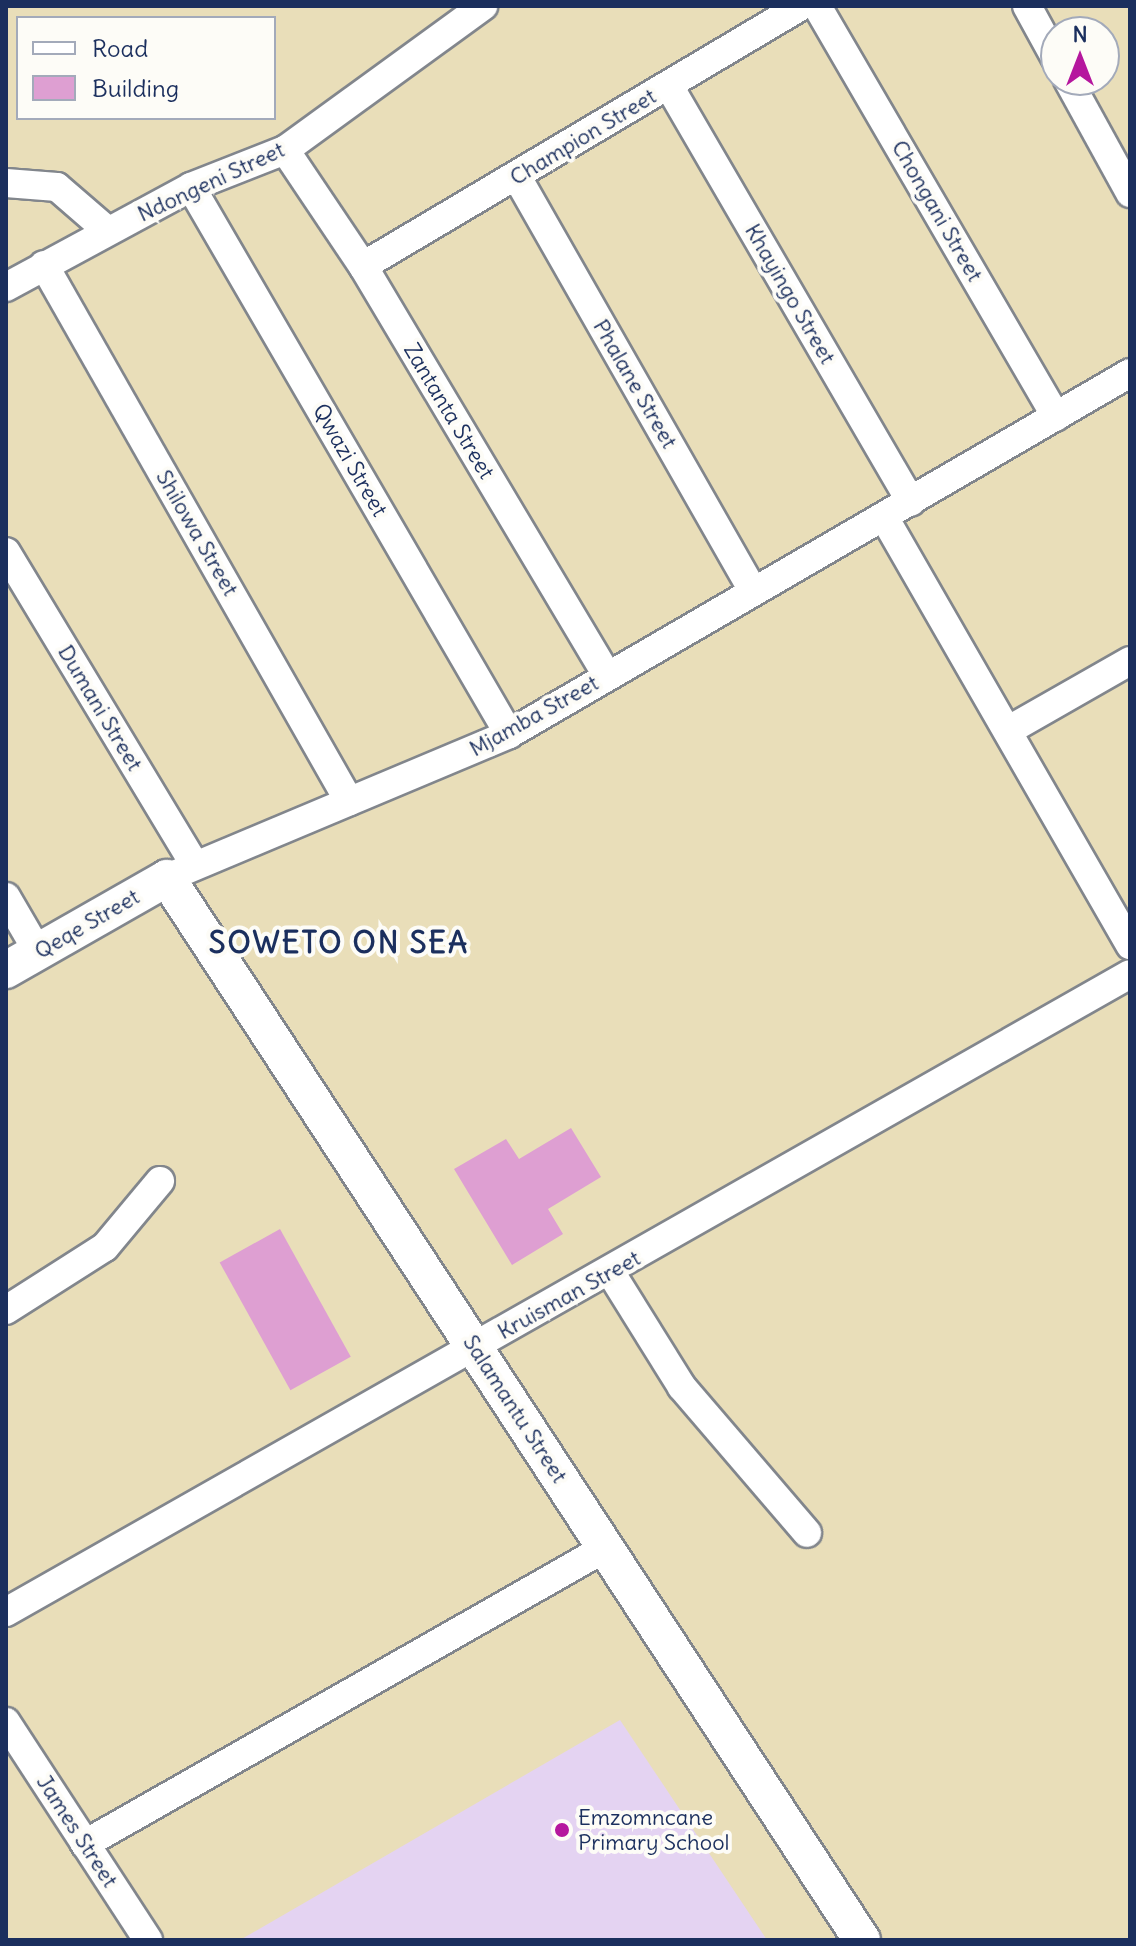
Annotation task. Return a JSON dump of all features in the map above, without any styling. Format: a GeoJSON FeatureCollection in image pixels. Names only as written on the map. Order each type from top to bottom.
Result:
{"type":"FeatureCollection","features":[{"type":"Feature","properties":{"kind":"street","name":"Ndongeni Street"},"geometry":{"type":"LineString","coordinates":[[6,287],[191,187],[285,150],[483,6]]}},
{"type":"Feature","properties":{"kind":"street","name":"Champion Street"},"geometry":{"type":"LineString","coordinates":[[363,266],[801,6]]}},
{"type":"Feature","properties":{"kind":"street","name":"Chongani Street"},"geometry":{"type":"LineString","coordinates":[[817,6],[1056,416]]}},
{"type":"Feature","properties":{"kind":"street"},"geometry":{"type":"LineString","coordinates":[[1027,6],[1040,30]]}},
{"type":"Feature","properties":{"kind":"street","name":"Khayingo Street"},"geometry":{"type":"LineString","coordinates":[[669,86],[911,502]]}},
{"type":"Feature","properties":{"kind":"street"},"geometry":{"type":"LineString","coordinates":[[1077,96],[1130,193]]}},
{"type":"Feature","properties":{"kind":"street","name":"Zantanta Street"},"geometry":{"type":"LineString","coordinates":[[285,150],[363,266],[607,676]]}},
{"type":"Feature","properties":{"kind":"street","name":"Phalane Street"},"geometry":{"type":"LineString","coordinates":[[517,177],[753,591]]}},
{"type":"Feature","properties":{"kind":"street"},"geometry":{"type":"LineString","coordinates":[[6,183],[57,187],[108,231]]}},
{"type":"Feature","properties":{"kind":"street","name":"Qwazi Street"},"geometry":{"type":"LineString","coordinates":[[191,187],[509,734]]}},
{"type":"Feature","properties":{"kind":"street","name":"Shilowa Street"},"geometry":{"type":"LineString","coordinates":[[44,265],[349,801]]}},
{"type":"Feature","properties":{"kind":"street","name":"Mjamba Street"},"geometry":{"type":"LineString","coordinates":[[181,871],[509,734],[1130,373]]}},
{"type":"Feature","properties":{"kind":"street"},"geometry":{"type":"LineString","coordinates":[[884,517],[1130,945]]}},
{"type":"Feature","properties":{"kind":"street","name":"Dumani Street"},"geometry":{"type":"LineString","coordinates":[[6,552],[181,871]]}},
{"type":"Feature","properties":{"kind":"street"},"geometry":{"type":"LineString","coordinates":[[1009,730],[1130,661]]}},
{"type":"Feature","properties":{"kind":"street","name":"Qeqe Street"},"geometry":{"type":"LineString","coordinates":[[6,970],[181,871]]}},
{"type":"Feature","properties":{"kind":"street","name":"Salamantu Street"},"geometry":{"type":"LineString","coordinates":[[181,871],[475,1347],[862,1940]]}},
{"type":"Feature","properties":{"kind":"street"},"geometry":{"type":"LineString","coordinates":[[6,897],[38,952]]}},
{"type":"Feature","properties":{"kind":"street","name":"Kruisman Street"},"geometry":{"type":"LineString","coordinates":[[6,1612],[611,1273],[1130,974]]}},
{"type":"Feature","properties":{"kind":"street"},"geometry":{"type":"LineString","coordinates":[[6,1310],[105,1247],[160,1181]]}},
{"type":"Feature","properties":{"kind":"street"},"geometry":{"type":"LineString","coordinates":[[611,1273],[682,1387],[807,1533]]}},
{"type":"Feature","properties":{"kind":"street"},"geometry":{"type":"LineString","coordinates":[[85,1844],[607,1547]]}},
{"type":"Feature","properties":{"kind":"street","name":"James Street"},"geometry":{"type":"LineString","coordinates":[[6,1722],[148,1940]]}},
{"type":"Feature","properties":{"kind":"shaded area","name":"Emzomncane Primary School"},"geometry":{"type":"Polygon","coordinates":[[[620,1720],[767,1940],[240,1940],[620,1720]]]}},
{"type":"Feature","properties":{"kind":"building"},"geometry":{"type":"Polygon","coordinates":[[[571,1128],[601,1177],[548,1209],[563,1234],[512,1265],[454,1169],[506,1139],[519,1159],[571,1128]]]}},
{"type":"Feature","properties":{"kind":"building"},"geometry":{"type":"Polygon","coordinates":[[[280,1229],[351,1357],[290,1390],[220,1262],[280,1229]]]}},
{"type":"Feature","properties":{"kind":"place","name":"Emzomncane Primary School"},"geometry":{"type":"Point","coordinates":[562,1830]}},
{"type":"Feature","properties":{"kind":"district","name":"SOWETO ON SEA"},"geometry":{"type":"Point","coordinates":[339,942]}}]}
